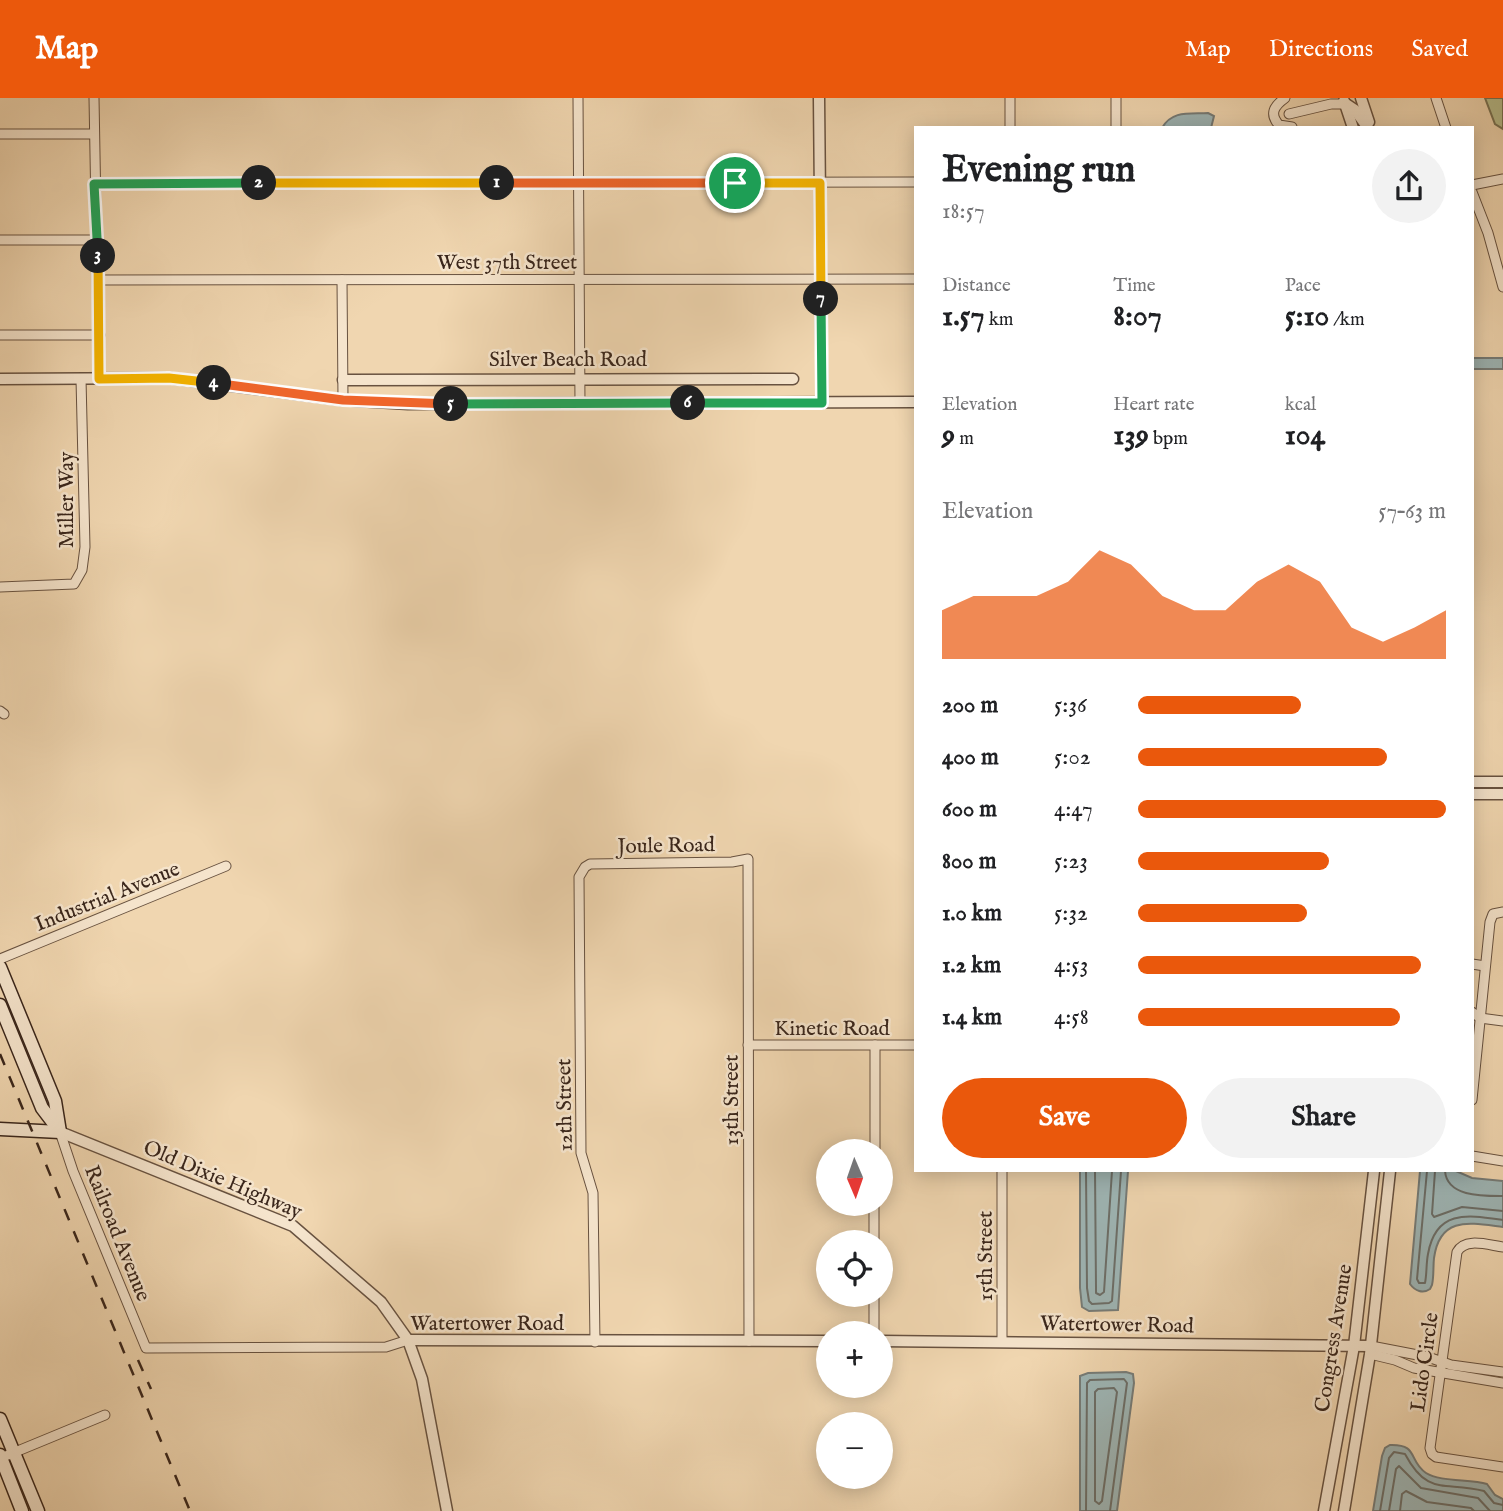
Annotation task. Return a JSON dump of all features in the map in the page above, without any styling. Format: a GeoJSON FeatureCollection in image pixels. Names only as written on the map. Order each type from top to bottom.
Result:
{"type":"FeatureCollection","features":[{"type":"Feature","properties":{"kind":"main road"},"geometry":{"type":"LineString","coordinates":[[0,967],[55,1101],[60,1132]]}},
{"type":"Feature","properties":{"kind":"main road"},"geometry":{"type":"LineString","coordinates":[[0,1005],[42,1108],[60,1132]]}},
{"type":"Feature","properties":{"kind":"main road"},"geometry":{"type":"LineString","coordinates":[[0,1129],[60,1132]]}},
{"type":"Feature","properties":{"kind":"main road"},"geometry":{"type":"LineString","coordinates":[[0,1419],[38,1511]]}},
{"type":"Feature","properties":{"kind":"main road"},"geometry":{"type":"LineString","coordinates":[[0,1457],[22,1511]]}},
{"type":"Feature","properties":{"kind":"street"},"geometry":{"type":"LineString","coordinates":[[94,98],[99,379]]}},
{"type":"Feature","properties":{"kind":"street"},"geometry":{"type":"LineString","coordinates":[[578,98],[580,404]]}},
{"type":"Feature","properties":{"kind":"street"},"geometry":{"type":"LineString","coordinates":[[819,98],[822,403]]}},
{"type":"Feature","properties":{"kind":"street"},"geometry":{"type":"LineString","coordinates":[[1010,98],[1010,126]]}},
{"type":"Feature","properties":{"kind":"street"},"geometry":{"type":"LineString","coordinates":[[1116,98],[1116,126]]}},
{"type":"Feature","properties":{"kind":"street"},"geometry":{"type":"LineString","coordinates":[[1286,126],[1279,125],[1273,112],[1276,105],[1285,98],[1292,126]]}},
{"type":"Feature","properties":{"kind":"street"},"geometry":{"type":"LineString","coordinates":[[1361,98],[1368,126]]}},
{"type":"Feature","properties":{"kind":"street"},"geometry":{"type":"LineString","coordinates":[[1436,98],[1445,126]]}},
{"type":"Feature","properties":{"kind":"street"},"geometry":{"type":"LineString","coordinates":[[1345,101],[1367,126]]}},
{"type":"Feature","properties":{"kind":"street"},"geometry":{"type":"LineString","coordinates":[[1289,114],[1345,101]]}},
{"type":"Feature","properties":{"kind":"street"},"geometry":{"type":"LineString","coordinates":[[1345,101],[1352,126]]}},
{"type":"Feature","properties":{"kind":"street"},"geometry":{"type":"LineString","coordinates":[[0,134],[94,134]]}},
{"type":"Feature","properties":{"kind":"street"},"geometry":{"type":"LineString","coordinates":[[1474,185],[1503,179]]}},
{"type":"Feature","properties":{"kind":"street"},"geometry":{"type":"LineString","coordinates":[[94,184],[914,182]]}},
{"type":"Feature","properties":{"kind":"street"},"geometry":{"type":"LineString","coordinates":[[1474,196],[1503,286]]}},
{"type":"Feature","properties":{"kind":"street"},"geometry":{"type":"LineString","coordinates":[[0,240],[97,240]]}},
{"type":"Feature","properties":{"kind":"street","name":"West 37th Street"},"geometry":{"type":"LineString","coordinates":[[99,280],[914,279]]}},
{"type":"Feature","properties":{"kind":"street"},"geometry":{"type":"LineString","coordinates":[[342,280],[343,400]]}},
{"type":"Feature","properties":{"kind":"street"},"geometry":{"type":"LineString","coordinates":[[0,335],[100,335]]}},
{"type":"Feature","properties":{"kind":"street"},"geometry":{"type":"LineString","coordinates":[[0,379],[169,378],[343,400],[408,404],[914,402]]}},
{"type":"Feature","properties":{"kind":"street","name":"Miller Way"},"geometry":{"type":"LineString","coordinates":[[0,587],[74,584],[82,570],[85,547],[81,379]]}},
{"type":"Feature","properties":{"kind":"street","name":"Silver Beach Road"},"geometry":{"type":"LineString","coordinates":[[343,380],[793,379]]}},
{"type":"Feature","properties":{"kind":"street"},"geometry":{"type":"LineString","coordinates":[[1474,782],[1503,782]]}},
{"type":"Feature","properties":{"kind":"street"},"geometry":{"type":"LineString","coordinates":[[1474,794],[1503,794]]}},
{"type":"Feature","properties":{"kind":"street","name":"Joule Road"},"geometry":{"type":"LineString","coordinates":[[585,867],[597,864],[732,862],[748,859]]}},
{"type":"Feature","properties":{"kind":"street","name":"13th Street"},"geometry":{"type":"LineString","coordinates":[[748,859],[749,1341]]}},
{"type":"Feature","properties":{"kind":"street","name":"Industrial Avenue"},"geometry":{"type":"LineString","coordinates":[[0,959],[226,866]]}},
{"type":"Feature","properties":{"kind":"street","name":"12th Street"},"geometry":{"type":"LineString","coordinates":[[585,867],[579,877],[581,1153],[593,1194],[595,1342]]}},
{"type":"Feature","properties":{"kind":"street"},"geometry":{"type":"LineString","coordinates":[[1499,912],[1490,922],[1486,966],[1474,1021],[1503,1021]]}},
{"type":"Feature","properties":{"kind":"street"},"geometry":{"type":"LineString","coordinates":[[1474,964],[1486,966]]}},
{"type":"Feature","properties":{"kind":"street","name":"Kinetic Road"},"geometry":{"type":"LineString","coordinates":[[748,1045],[914,1045]]}},
{"type":"Feature","properties":{"kind":"street"},"geometry":{"type":"LineString","coordinates":[[874,1139],[875,1045]]}},
{"type":"Feature","properties":{"kind":"street","name":"Old Dixie Highway"},"geometry":{"type":"LineString","coordinates":[[60,1132],[293,1226],[381,1303],[408,1340],[422,1379],[447,1511]]}},
{"type":"Feature","properties":{"kind":"street","name":"Railroad Avenue"},"geometry":{"type":"LineString","coordinates":[[60,1132],[73,1171],[146,1348]]}},
{"type":"Feature","properties":{"kind":"street"},"geometry":{"type":"LineString","coordinates":[[1474,1156],[1503,1161]]}},
{"type":"Feature","properties":{"kind":"street","name":"15th Street"},"geometry":{"type":"LineString","coordinates":[[1002,1172],[1002,1341]]}},
{"type":"Feature","properties":{"kind":"street","name":"Congress Avenue"},"geometry":{"type":"LineString","coordinates":[[1324,1511],[1354,1346],[1374,1172]]}},
{"type":"Feature","properties":{"kind":"street","name":"Congress Avenue"},"geometry":{"type":"LineString","coordinates":[[1344,1511],[1371,1350],[1390,1172]]}},
{"type":"Feature","properties":{"kind":"street","name":"Lido Circle"},"geometry":{"type":"LineString","coordinates":[[1503,1247],[1467,1243],[1458,1249],[1430,1448],[1432,1454],[1440,1458],[1503,1467]]}},
{"type":"Feature","properties":{"kind":"street","name":"Watertower Road"},"geometry":{"type":"LineString","coordinates":[[146,1348],[386,1347],[408,1340],[816,1341]]}},
{"type":"Feature","properties":{"kind":"street","name":"Watertower Road"},"geometry":{"type":"LineString","coordinates":[[893,1342],[1354,1346]]}},
{"type":"Feature","properties":{"kind":"street"},"geometry":{"type":"LineString","coordinates":[[1354,1346],[1414,1368],[1503,1383]]}},
{"type":"Feature","properties":{"kind":"street"},"geometry":{"type":"LineString","coordinates":[[1371,1350],[1389,1348],[1442,1362],[1503,1372]]}},
{"type":"Feature","properties":{"kind":"street"},"geometry":{"type":"LineString","coordinates":[[0,1457],[105,1415]]}},
{"type":"Feature","properties":{"kind":"green space"},"geometry":{"type":"Polygon","coordinates":[[[1485,98],[1503,98],[1503,129],[1495,124],[1485,98]]]}},
{"type":"Feature","properties":{"kind":"water"},"geometry":{"type":"Polygon","coordinates":[[[1188,113],[1208,113],[1214,116],[1212,126],[1163,126],[1171,118],[1188,113]]]}},
{"type":"Feature","properties":{"kind":"water"},"geometry":{"type":"Polygon","coordinates":[[[1474,358],[1503,358],[1503,369],[1474,369],[1474,358]]]}},
{"type":"Feature","properties":{"kind":"water"},"geometry":{"type":"Polygon","coordinates":[[[1080,1172],[1128,1172],[1118,1310],[1089,1311],[1082,1307],[1080,1172]]]}},
{"type":"Feature","properties":{"kind":"water"},"geometry":{"type":"Polygon","coordinates":[[[1420,1172],[1458,1172],[1472,1178],[1503,1181],[1503,1227],[1469,1224],[1450,1228],[1437,1244],[1430,1289],[1417,1290],[1410,1284],[1420,1172]]]}},
{"type":"Feature","properties":{"kind":"water"},"geometry":{"type":"Polygon","coordinates":[[[1088,1373],[1133,1374],[1134,1383],[1117,1511],[1080,1511],[1080,1376],[1088,1373]]]}},
{"type":"Feature","properties":{"kind":"water"},"geometry":{"type":"Polygon","coordinates":[[[1390,1445],[1405,1447],[1420,1468],[1432,1476],[1487,1484],[1495,1495],[1503,1499],[1503,1511],[1373,1511],[1382,1456],[1385,1448],[1390,1445]]]}},
{"type":"Feature","properties":{"kind":"railway"},"geometry":{"type":"LineString","coordinates":[[0,1054],[190,1511]]}},
{"type":"Feature","properties":{"kind":"railway"},"geometry":{"type":"LineString","coordinates":[[138,1360],[151,1389]]}},
{"type":"Feature","properties":{"kind":"route"},"geometry":{"type":"LineString","coordinates":[[735,183],[820,183],[822,403],[408,404],[343,400],[169,378],[99,379],[99,280],[94,184],[735,183]]}}]}
